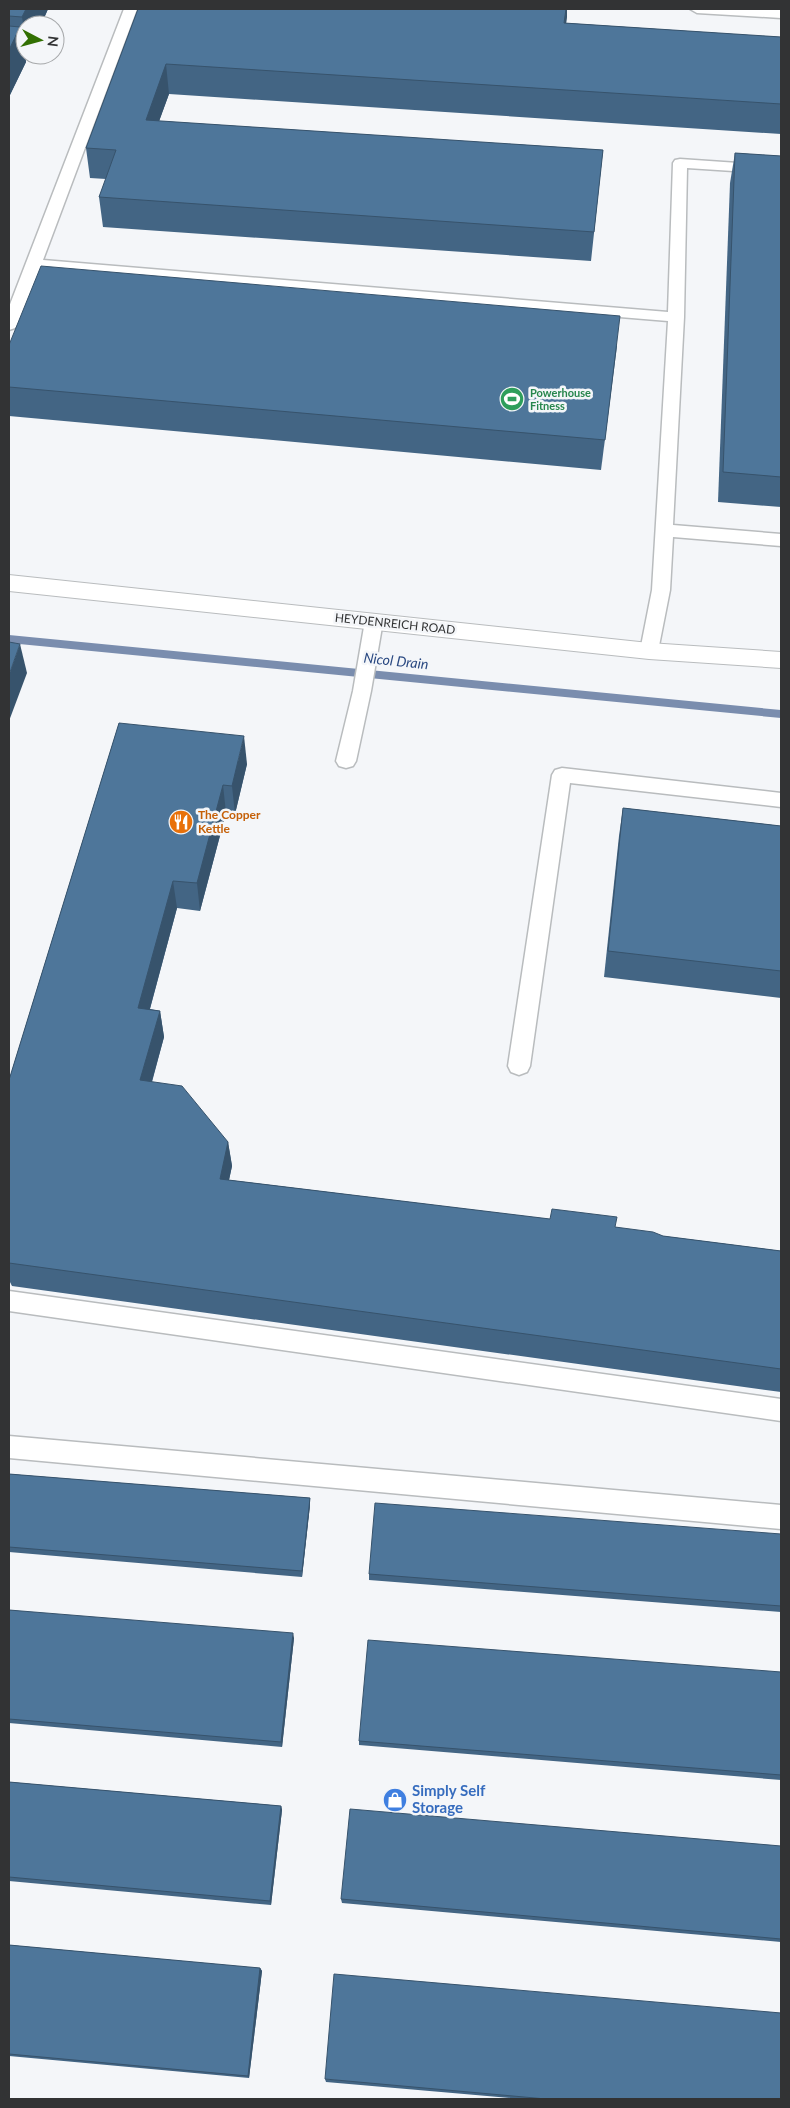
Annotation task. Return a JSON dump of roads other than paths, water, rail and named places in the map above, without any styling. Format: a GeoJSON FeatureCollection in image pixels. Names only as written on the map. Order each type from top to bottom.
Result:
{"type":"FeatureCollection","features":[{"type":"Feature","properties":{"kind":"street","name":"HEYDENREICH ROAD"},"geometry":{"type":"LineString","coordinates":[[9,583],[650,651],[781,660]]}},
{"type":"Feature","properties":{"kind":"lane"},"geometry":{"type":"LineString","coordinates":[[9,325],[34,264],[130,9]]}},
{"type":"Feature","properties":{"kind":"lane"},"geometry":{"type":"LineString","coordinates":[[697,9],[781,14]]}},
{"type":"Feature","properties":{"kind":"lane"},"geometry":{"type":"LineString","coordinates":[[650,651],[661,590],[676,317],[680,163],[781,170]]}},
{"type":"Feature","properties":{"kind":"lane"},"geometry":{"type":"LineString","coordinates":[[34,264],[676,317]]}},
{"type":"Feature","properties":{"kind":"lane"},"geometry":{"type":"LineString","coordinates":[[664,530],[781,540]]}},
{"type":"Feature","properties":{"kind":"lane"},"geometry":{"type":"LineString","coordinates":[[346,761],[362,691],[374,622]]}},
{"type":"Feature","properties":{"kind":"lane"},"geometry":{"type":"LineString","coordinates":[[519,1066],[562,776],[781,800]]}},
{"type":"Feature","properties":{"kind":"lane"},"geometry":{"type":"LineString","coordinates":[[9,1301],[781,1410]]}},
{"type":"Feature","properties":{"kind":"lane"},"geometry":{"type":"LineString","coordinates":[[9,1447],[781,1518]]}},
{"type":"Feature","properties":{"kind":"waterway","name":"Nicol Drain"},"geometry":{"type":"LineString","coordinates":[[9,639],[781,714]]}},
{"type":"Feature","properties":{"kind":"place","name":"Powerhouse Fitness"},"geometry":{"type":"Point","coordinates":[512,399]}},
{"type":"Feature","properties":{"kind":"place","name":"The Copper Kettle"},"geometry":{"type":"Point","coordinates":[181,822]}},
{"type":"Feature","properties":{"kind":"place","name":"Simply Self Storage"},"geometry":{"type":"Point","coordinates":[395,1800]}}]}
